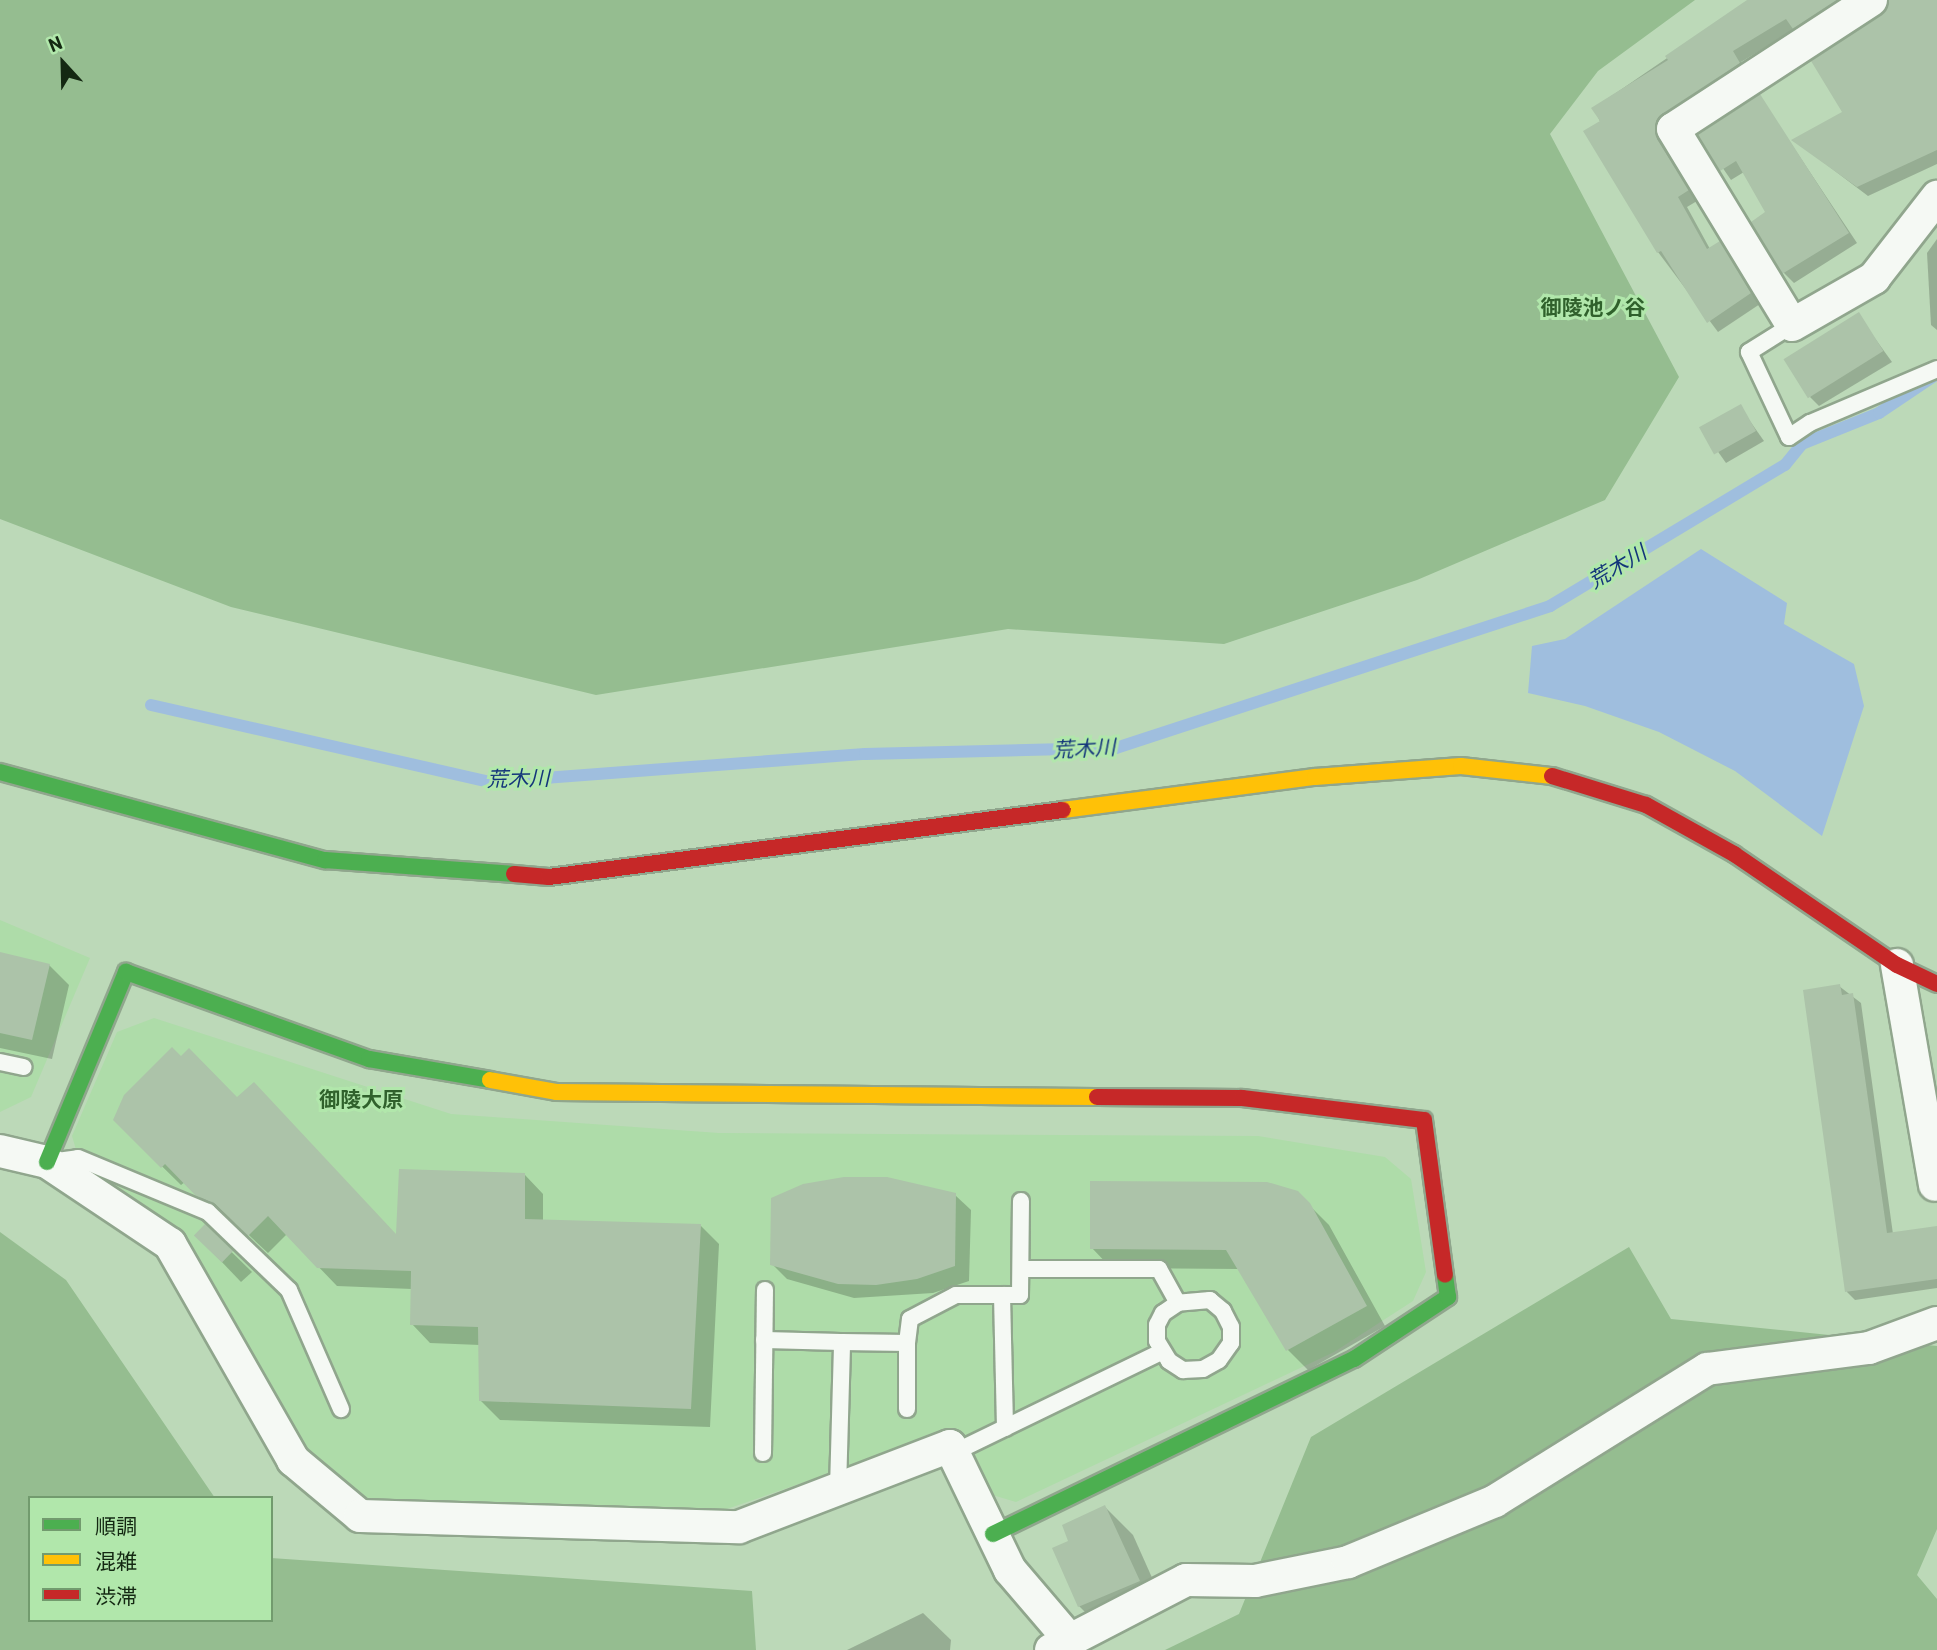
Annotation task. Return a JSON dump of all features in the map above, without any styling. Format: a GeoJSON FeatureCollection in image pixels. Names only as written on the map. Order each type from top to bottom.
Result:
{"type":"FeatureCollection","features":[{"type":"Feature","properties":{"kind":"street"},"geometry":{"type":"LineString","coordinates":[[1871,0],[1673,129],[1792,325],[1874,278],[1937,198]]}},
{"type":"Feature","properties":{"kind":"street"},"geometry":{"type":"LineString","coordinates":[[0,772],[325,860],[549,877],[1315,777],[1473,767],[1548,775],[1646,805],[1734,854],[1896,965],[1937,984]]}},
{"type":"Feature","properties":{"kind":"street"},"geometry":{"type":"LineString","coordinates":[[1896,965],[1935,1185]]}},
{"type":"Feature","properties":{"kind":"street"},"geometry":{"type":"LineString","coordinates":[[47,1162],[126,972],[369,1059],[556,1092],[1241,1098],[1424,1120],[1448,1297],[1354,1359],[993,1534]]}},
{"type":"Feature","properties":{"kind":"street"},"geometry":{"type":"LineString","coordinates":[[0,1151],[47,1162],[170,1244],[293,1460],[360,1516],[739,1527],[950,1446],[1010,1570],[1060,1644],[1186,1580],[1255,1581],[1348,1562],[1495,1502],[1707,1369],[1869,1348],[1937,1323]]}},
{"type":"Feature","properties":{"kind":"lane"},"geometry":{"type":"LineString","coordinates":[[1792,325],[1749,352],[1789,437],[1810,423],[1937,369]]}},
{"type":"Feature","properties":{"kind":"lane"},"geometry":{"type":"LineString","coordinates":[[0,1062],[23,1068]]}},
{"type":"Feature","properties":{"kind":"lane"},"geometry":{"type":"LineString","coordinates":[[47,1162],[78,1158],[208,1212],[289,1290],[341,1409]]}},
{"type":"Feature","properties":{"kind":"lane"},"geometry":{"type":"LineString","coordinates":[[907,1409],[906,1343],[910,1320],[956,1295],[1020,1295],[1021,1200]]}},
{"type":"Feature","properties":{"kind":"lane"},"geometry":{"type":"LineString","coordinates":[[1021,1269],[1159,1269],[1178,1303]]}},
{"type":"Feature","properties":{"kind":"lane"},"geometry":{"type":"LineString","coordinates":[[764,1453],[765,1290]]}},
{"type":"Feature","properties":{"kind":"lane"},"geometry":{"type":"LineString","coordinates":[[1002,1295],[1005,1428]]}},
{"type":"Feature","properties":{"kind":"lane"},"geometry":{"type":"LineString","coordinates":[[1210,1300],[1231,1327],[1231,1343],[1219,1360],[1203,1369],[1183,1370],[1163,1351],[1157,1341],[1157,1325],[1163,1313],[1178,1303],[1210,1300]]}},
{"type":"Feature","properties":{"kind":"lane"},"geometry":{"type":"LineString","coordinates":[[764,1340],[906,1343]]}},
{"type":"Feature","properties":{"kind":"lane"},"geometry":{"type":"LineString","coordinates":[[838,1489],[842,1342]]}},
{"type":"Feature","properties":{"kind":"lane"},"geometry":{"type":"LineString","coordinates":[[953,1453],[1163,1351]]}},
{"type":"Feature","properties":{"kind":"shaded area"},"geometry":{"type":"Polygon","coordinates":[[[0,0],[1695,0],[1598,71],[1550,134],[1679,377],[1605,500],[1417,580],[1224,644],[1008,629],[596,695],[231,607],[0,519],[0,0]]]}},
{"type":"Feature","properties":{"kind":"shaded area"},"geometry":{"type":"Polygon","coordinates":[[[0,920],[90,958],[31,1097],[0,1112],[0,920]]]}},
{"type":"Feature","properties":{"kind":"shaded area"},"geometry":{"type":"Polygon","coordinates":[[[154,1018],[451,1114],[719,1133],[1258,1136],[1385,1157],[1411,1179],[1426,1272],[1413,1301],[1334,1352],[1016,1502],[989,1494],[956,1430],[718,1512],[362,1500],[311,1461],[186,1239],[82,1170],[72,1136],[117,1032],[154,1018]]]}},
{"type":"Feature","properties":{"kind":"shaded area"},"geometry":{"type":"Polygon","coordinates":[[[0,1232],[66,1280],[214,1496],[28,1496],[28,1622],[273,1622],[273,1558],[752,1591],[756,1650],[0,1650],[0,1232]]]}},
{"type":"Feature","properties":{"kind":"shaded area"},"geometry":{"type":"Polygon","coordinates":[[[1629,1247],[1671,1319],[1937,1346],[1937,1529],[1917,1575],[1937,1599],[1937,1650],[1165,1650],[1239,1614],[1311,1437],[1629,1247]]]}},
{"type":"Feature","properties":{"kind":"water"},"geometry":{"type":"Polygon","coordinates":[[[1701,549],[1787,603],[1784,624],[1854,664],[1864,706],[1822,836],[1735,771],[1659,732],[1585,706],[1528,693],[1532,646],[1565,639],[1701,549]]]}},
{"type":"Feature","properties":{"kind":"building"},"geometry":{"type":"Polygon","coordinates":[[[1747,0],[1837,0],[1793,29],[1786,19],[1733,51],[1740,63],[1656,121],[1657,139],[1689,190],[1678,197],[1707,249],[1720,241],[1751,293],[1707,323],[1661,251],[1657,253],[1583,131],[1600,121],[1591,108],[1668,60],[1665,56],[1747,0]]]}},
{"type":"Feature","properties":{"kind":"building"},"geometry":{"type":"Polygon","coordinates":[[[1889,0],[1937,0],[1937,150],[1857,187],[1791,140],[1842,112],[1811,61],[1881,15],[1889,0]]]}},
{"type":"Feature","properties":{"kind":"building"},"geometry":{"type":"Polygon","coordinates":[[[1760,94],[1849,233],[1782,274],[1751,222],[1765,212],[1736,161],[1720,171],[1698,135],[1760,94]]]}},
{"type":"Feature","properties":{"kind":"building"},"geometry":{"type":"Polygon","coordinates":[[[1859,312],[1883,351],[1808,398],[1784,359],[1859,312]]]}},
{"type":"Feature","properties":{"kind":"building"},"geometry":{"type":"Polygon","coordinates":[[[1741,404],[1756,431],[1714,454],[1699,427],[1741,404]]]}},
{"type":"Feature","properties":{"kind":"building"},"geometry":{"type":"Polygon","coordinates":[[[0,952],[50,964],[32,1040],[0,1033],[0,952]]]}},
{"type":"Feature","properties":{"kind":"building"},"geometry":{"type":"Polygon","coordinates":[[[1840,984],[1842,995],[1853,993],[1887,1233],[1937,1226],[1937,1279],[1845,1292],[1803,990],[1840,984]]]}},
{"type":"Feature","properties":{"kind":"building"},"geometry":{"type":"Polygon","coordinates":[[[172,1047],[181,1056],[189,1048],[237,1097],[254,1082],[396,1234],[399,1169],[525,1173],[525,1219],[701,1224],[691,1409],[479,1401],[478,1327],[410,1325],[411,1271],[317,1268],[268,1216],[248,1236],[215,1204],[195,1195],[165,1164],[161,1168],[113,1120],[124,1095],[172,1047]]]}},
{"type":"Feature","properties":{"kind":"building"},"geometry":{"type":"Polygon","coordinates":[[[844,1177],[887,1177],[956,1193],[955,1266],[917,1279],[876,1285],[838,1284],[770,1265],[771,1198],[803,1184],[844,1177]]]}},
{"type":"Feature","properties":{"kind":"building"},"geometry":{"type":"Polygon","coordinates":[[[1090,1181],[1267,1182],[1298,1191],[1310,1203],[1367,1306],[1286,1351],[1226,1250],[1090,1249],[1090,1181]]]}},
{"type":"Feature","properties":{"kind":"building"},"geometry":{"type":"Polygon","coordinates":[[[205,1224],[233,1251],[222,1263],[194,1236],[205,1224]]]}},
{"type":"Feature","properties":{"kind":"building"},"geometry":{"type":"Polygon","coordinates":[[[1105,1505],[1140,1581],[1078,1607],[1052,1548],[1068,1541],[1062,1525],[1105,1505]]]}},
{"type":"Feature","properties":{"kind":"waterway","name":"荒木川"},"geometry":{"type":"LineString","coordinates":[[151,705],[491,782],[865,754],[1116,748],[1550,606],[1785,465],[1802,444],[1879,413],[1937,374]]}},
{"type":"Feature","properties":{"kind":"traffic: fast"},"geometry":{"type":"LineString","coordinates":[[0,772],[325,860],[514,874]]}},
{"type":"Feature","properties":{"kind":"traffic: fast"},"geometry":{"type":"LineString","coordinates":[[47,1162],[126,972],[369,1059],[490,1080]]}},
{"type":"Feature","properties":{"kind":"traffic: fast"},"geometry":{"type":"LineString","coordinates":[[993,1534],[1354,1359],[1448,1297],[1445,1275]]}},
{"type":"Feature","properties":{"kind":"traffic: slow"},"geometry":{"type":"LineString","coordinates":[[1063,810],[1315,777],[1461,766],[1552,776]]}},
{"type":"Feature","properties":{"kind":"traffic: slow"},"geometry":{"type":"LineString","coordinates":[[490,1080],[556,1092],[1097,1097]]}},
{"type":"Feature","properties":{"kind":"traffic: jam"},"geometry":{"type":"LineString","coordinates":[[1552,776],[1646,805],[1734,854],[1897,965],[1937,984]]}},
{"type":"Feature","properties":{"kind":"traffic: jam"},"geometry":{"type":"LineString","coordinates":[[514,874],[549,877],[1063,810]]}},
{"type":"Feature","properties":{"kind":"traffic: jam"},"geometry":{"type":"LineString","coordinates":[[1097,1097],[1242,1098],[1424,1120],[1445,1275]]}},
{"type":"Feature","properties":{"kind":"district","name":"御陵池ノ谷"},"geometry":{"type":"Point","coordinates":[1593,307]}},
{"type":"Feature","properties":{"kind":"district","name":"御陵大原"},"geometry":{"type":"Point","coordinates":[361,1099]}}]}
